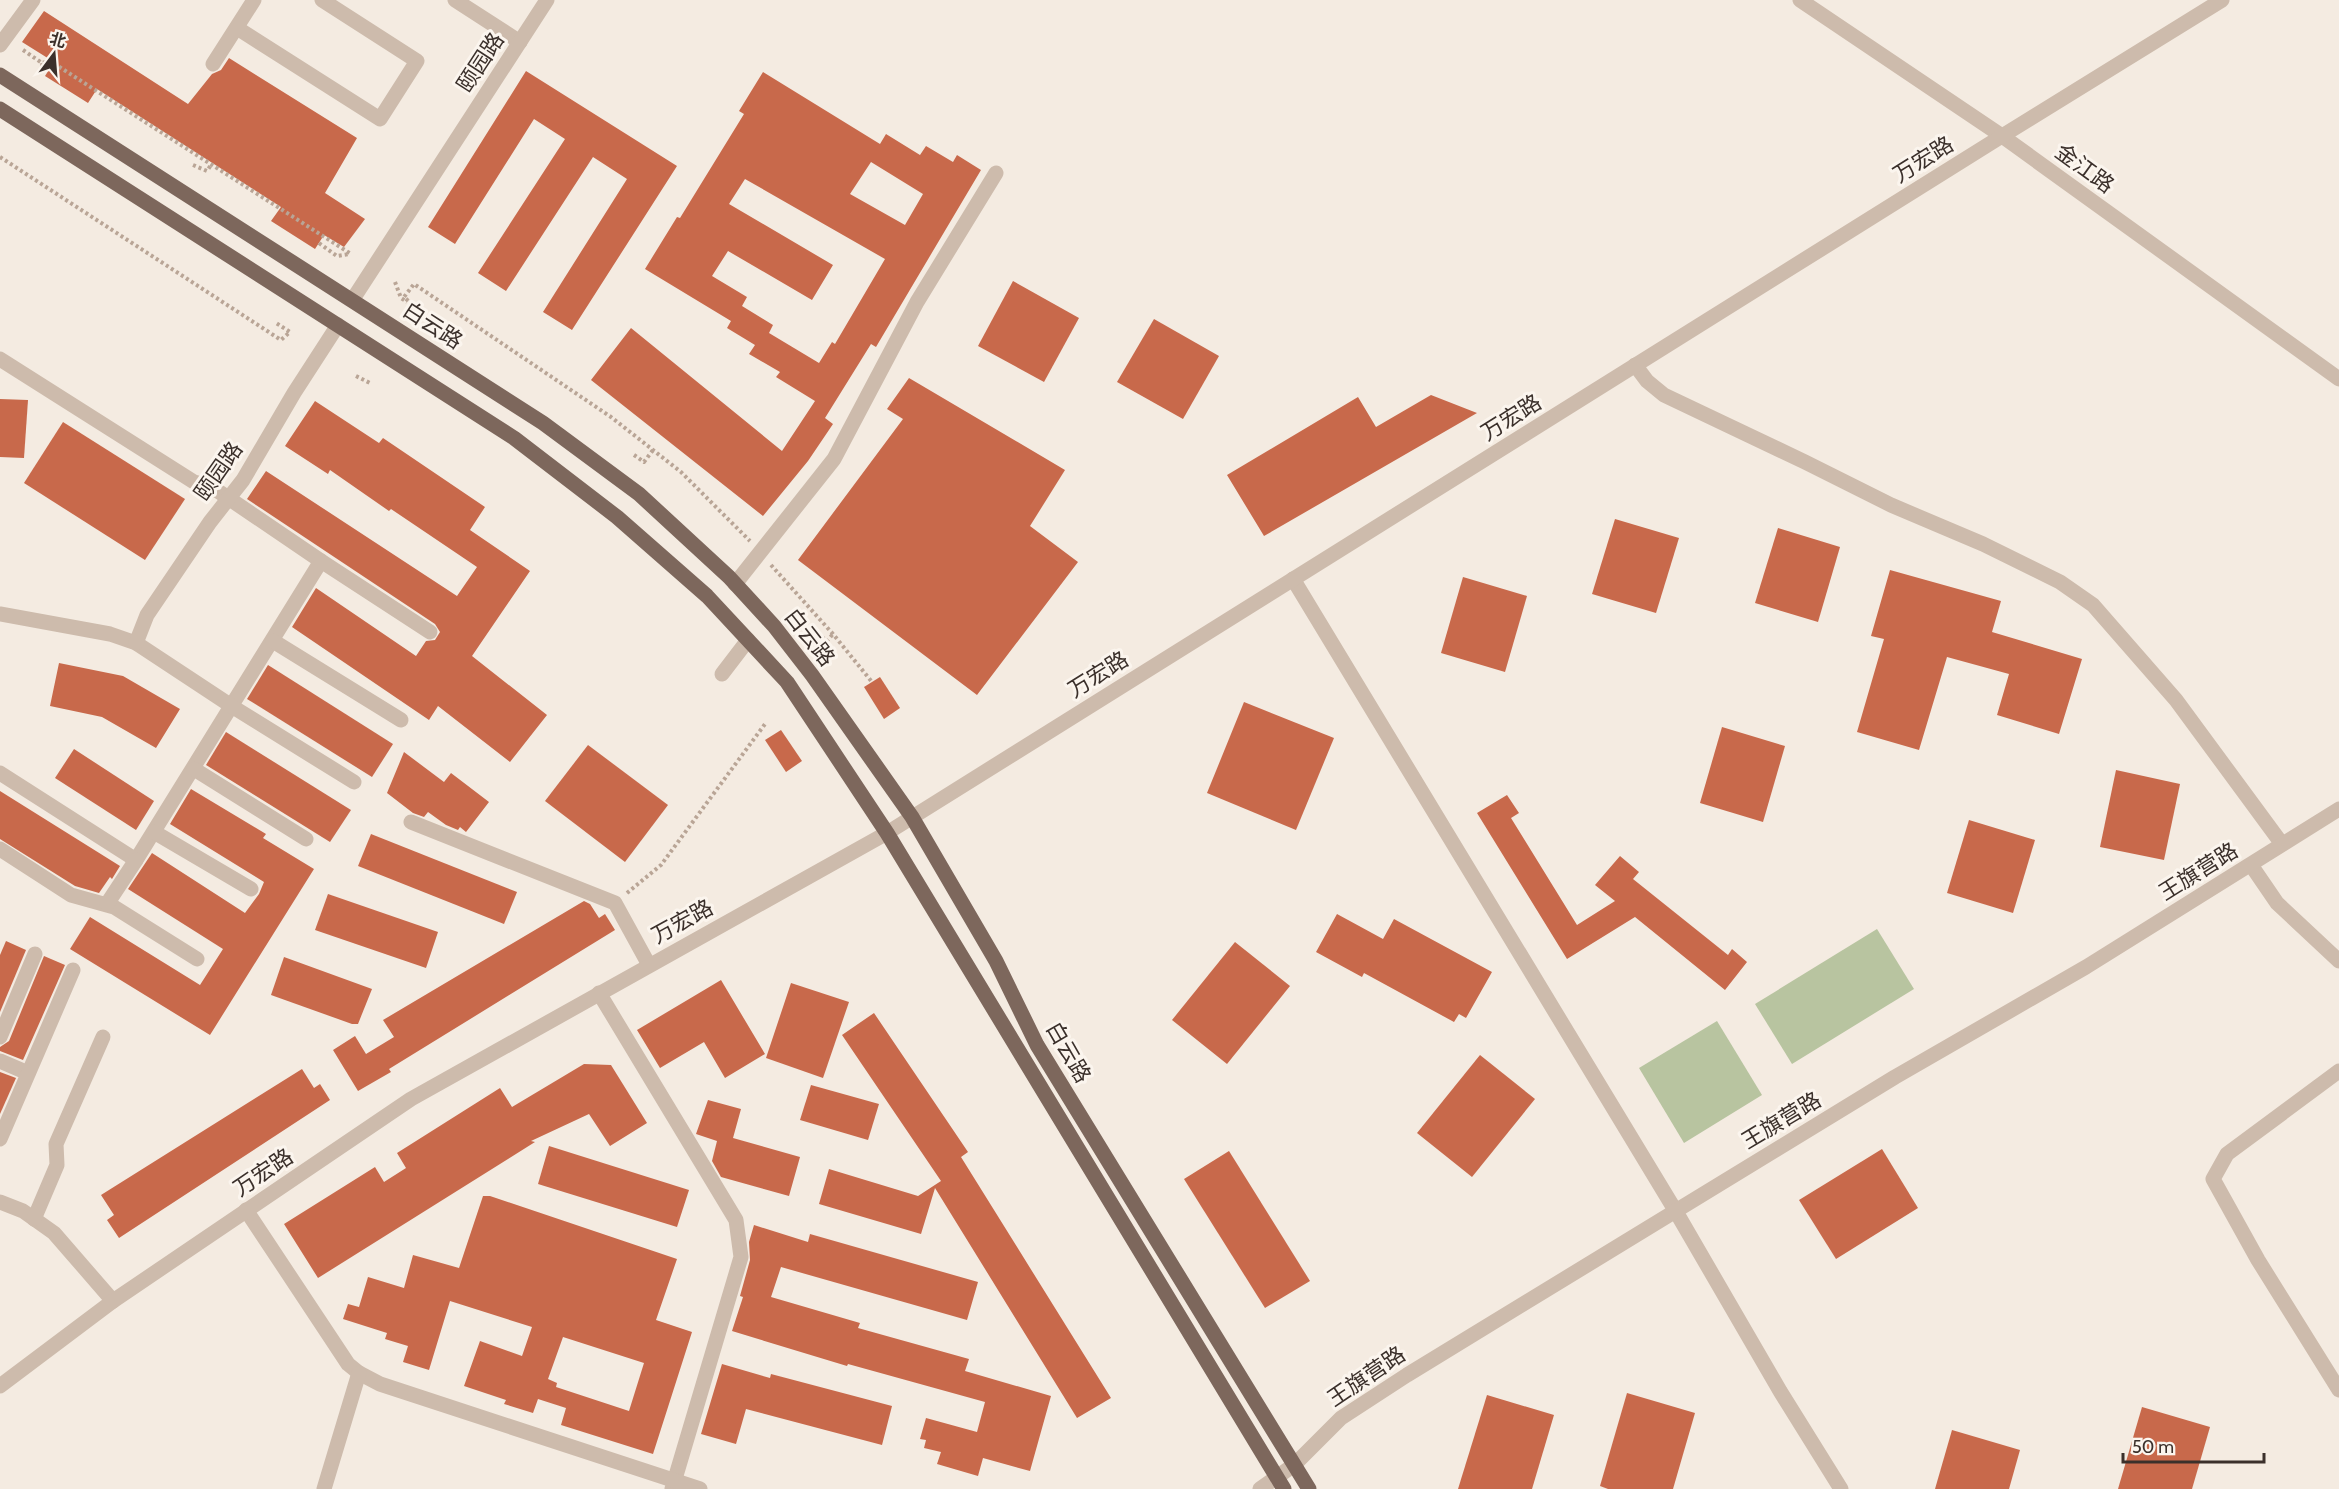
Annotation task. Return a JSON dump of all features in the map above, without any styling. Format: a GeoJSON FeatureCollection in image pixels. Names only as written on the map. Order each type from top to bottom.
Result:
{"type":"FeatureCollection","features":[{"type":"Feature","properties":{"kind":"main road","name":"白云路"},"geometry":{"type":"LineString","coordinates":[[0,75],[353,299],[543,423],[639,494],[735,584],[774,626],[812,675],[912,817],[996,961],[1037,1045],[1309,1489]]}},
{"type":"Feature","properties":{"kind":"main road","name":"白云路"},"geometry":{"type":"LineString","coordinates":[[0,109],[514,438],[617,516],[707,596],[748,640],[787,682],[887,833],[1281,1484]]}},
{"type":"Feature","properties":{"kind":"street"},"geometry":{"type":"LineString","coordinates":[[0,45],[33,0]]}},
{"type":"Feature","properties":{"kind":"street"},"geometry":{"type":"LineString","coordinates":[[213,64],[254,0]]}},
{"type":"Feature","properties":{"kind":"street"},"geometry":{"type":"LineString","coordinates":[[237,28],[380,119],[417,61],[322,0]]}},
{"type":"Feature","properties":{"kind":"street"},"geometry":{"type":"LineString","coordinates":[[455,0],[520,42]]}},
{"type":"Feature","properties":{"kind":"street","name":"颐园路"},"geometry":{"type":"LineString","coordinates":[[353,299],[547,0]]}},
{"type":"Feature","properties":{"kind":"street","name":"金江路"},"geometry":{"type":"LineString","coordinates":[[1800,0],[2002,136],[2339,379]]}},
{"type":"Feature","properties":{"kind":"street","name":"万宏路"},"geometry":{"type":"LineString","coordinates":[[0,1386],[113,1300],[411,1099],[887,833],[2222,0]]}},
{"type":"Feature","properties":{"kind":"street"},"geometry":{"type":"LineString","coordinates":[[735,584],[834,459],[917,302],[996,173]]}},
{"type":"Feature","properties":{"kind":"street","name":"颐园路"},"geometry":{"type":"LineString","coordinates":[[136,643],[147,615],[210,522],[243,480],[294,393],[338,326]]}},
{"type":"Feature","properties":{"kind":"street"},"geometry":{"type":"LineString","coordinates":[[0,359],[194,482],[212,487],[430,632]]}},
{"type":"Feature","properties":{"kind":"street"},"geometry":{"type":"LineString","coordinates":[[1635,365],[1647,381],[1664,395],[1891,506],[1983,544],[2060,582],[2093,605],[2176,700],[2282,844]]}},
{"type":"Feature","properties":{"kind":"street"},"geometry":{"type":"LineString","coordinates":[[107,904],[194,769],[321,561]]}},
{"type":"Feature","properties":{"kind":"street"},"geometry":{"type":"LineString","coordinates":[[1293,579],[1841,1489]]}},
{"type":"Feature","properties":{"kind":"street"},"geometry":{"type":"LineString","coordinates":[[0,614],[110,634],[136,643],[354,782]]}},
{"type":"Feature","properties":{"kind":"street"},"geometry":{"type":"LineString","coordinates":[[722,674],[748,640]]}},
{"type":"Feature","properties":{"kind":"street"},"geometry":{"type":"LineString","coordinates":[[273,641],[401,720]]}},
{"type":"Feature","properties":{"kind":"street"},"geometry":{"type":"LineString","coordinates":[[194,769],[306,840]]}},
{"type":"Feature","properties":{"kind":"street"},"geometry":{"type":"LineString","coordinates":[[0,773],[136,860]]}},
{"type":"Feature","properties":{"kind":"street","name":"王旗营路"},"geometry":{"type":"LineString","coordinates":[[1260,1489],[1281,1484],[1294,1466],[1341,1418],[1407,1375],[1895,1077],[2086,967],[2339,809]]}},
{"type":"Feature","properties":{"kind":"street"},"geometry":{"type":"LineString","coordinates":[[411,822],[615,903],[649,965]]}},
{"type":"Feature","properties":{"kind":"street"},"geometry":{"type":"LineString","coordinates":[[154,832],[251,889]]}},
{"type":"Feature","properties":{"kind":"street"},"geometry":{"type":"LineString","coordinates":[[0,849],[71,895],[107,904],[198,958]]}},
{"type":"Feature","properties":{"kind":"street"},"geometry":{"type":"LineString","coordinates":[[2251,865],[2277,903],[2339,960]]}},
{"type":"Feature","properties":{"kind":"street"},"geometry":{"type":"LineString","coordinates":[[0,1037],[35,954]]}},
{"type":"Feature","properties":{"kind":"street"},"geometry":{"type":"LineString","coordinates":[[0,1139],[73,970]]}},
{"type":"Feature","properties":{"kind":"street"},"geometry":{"type":"LineString","coordinates":[[599,993],[736,1220],[741,1257],[739,1267],[674,1485]]}},
{"type":"Feature","properties":{"kind":"street"},"geometry":{"type":"LineString","coordinates":[[34,1220],[57,1166],[56,1144],[103,1037]]}},
{"type":"Feature","properties":{"kind":"street"},"geometry":{"type":"LineString","coordinates":[[0,1061],[28,1073]]}},
{"type":"Feature","properties":{"kind":"street"},"geometry":{"type":"LineString","coordinates":[[2339,1071],[2227,1154],[2213,1179],[2258,1260],[2339,1390]]}},
{"type":"Feature","properties":{"kind":"street"},"geometry":{"type":"LineString","coordinates":[[0,1202],[23,1211],[54,1233],[113,1300]]}},
{"type":"Feature","properties":{"kind":"street"},"geometry":{"type":"LineString","coordinates":[[246,1210],[348,1364],[359,1373],[380,1384],[674,1485],[700,1489]]}},
{"type":"Feature","properties":{"kind":"street"},"geometry":{"type":"LineString","coordinates":[[324,1489],[359,1373]]}},
{"type":"Feature","properties":{"kind":"path"},"geometry":{"type":"LineString","coordinates":[[23,50],[42,63],[43,68],[49,70]]}},
{"type":"Feature","properties":{"kind":"path"},"geometry":{"type":"LineString","coordinates":[[42,63],[50,61],[351,254],[337,256],[318,243]]}},
{"type":"Feature","properties":{"kind":"path"},"geometry":{"type":"LineString","coordinates":[[0,157],[281,340],[290,332],[276,323]]}},
{"type":"Feature","properties":{"kind":"path"},"geometry":{"type":"LineString","coordinates":[[194,165],[207,171],[211,165]]}},
{"type":"Feature","properties":{"kind":"path"},"geometry":{"type":"LineString","coordinates":[[395,282],[401,298],[417,309],[404,297],[414,284],[611,417],[681,472],[751,543]]}},
{"type":"Feature","properties":{"kind":"path"},"geometry":{"type":"LineString","coordinates":[[356,376],[370,383]]}},
{"type":"Feature","properties":{"kind":"path"},"geometry":{"type":"LineString","coordinates":[[634,455],[644,462],[653,450]]}},
{"type":"Feature","properties":{"kind":"path"},"geometry":{"type":"LineString","coordinates":[[770,564],[872,682]]}},
{"type":"Feature","properties":{"kind":"path"},"geometry":{"type":"LineString","coordinates":[[817,633],[827,640],[832,634]]}},
{"type":"Feature","properties":{"kind":"path"},"geometry":{"type":"LineString","coordinates":[[615,903],[661,865],[765,724]]}},
{"type":"Feature","properties":{"kind":"green space"},"geometry":{"type":"Polygon","coordinates":[[[1877,929],[1914,989],[1792,1064],[1755,1004],[1877,929]]]}},
{"type":"Feature","properties":{"kind":"green space"},"geometry":{"type":"Polygon","coordinates":[[[1717,1021],[1762,1095],[1684,1143],[1639,1068],[1717,1021]]]}},
{"type":"Feature","properties":{"kind":"building"},"geometry":{"type":"Polygon","coordinates":[[[44,11],[188,104],[212,74],[221,70],[229,58],[357,138],[325,193],[365,219],[344,247],[324,235],[315,249],[271,221],[281,207],[97,89],[88,103],[45,76],[54,62],[22,42],[44,11]]]}},
{"type":"Feature","properties":{"kind":"building"},"geometry":{"type":"Polygon","coordinates":[[[526,71],[677,166],[572,330],[543,312],[627,179],[593,157],[506,291],[478,273],[565,139],[534,119],[455,244],[428,227],[526,71]]]}},
{"type":"Feature","properties":{"kind":"building"},"geometry":{"type":"Polygon","coordinates":[[[763,72],[880,144],[886,134],[920,155],[926,146],[953,162],[957,155],[981,170],[876,347],[871,344],[825,418],[833,424],[808,461],[763,516],[591,380],[631,328],[782,451],[815,401],[776,377],[780,372],[749,354],[755,345],[727,328],[731,321],[645,269],[677,217],[680,218],[744,114],[739,111],[763,72]],[[871,162],[850,194],[905,225],[923,194],[871,162]],[[745,179],[729,204],[833,265],[812,300],[728,251],[712,276],[747,297],[742,306],[773,325],[769,333],[819,363],[832,342],[835,344],[885,259],[745,179]]]}},
{"type":"Feature","properties":{"kind":"building"},"geometry":{"type":"Polygon","coordinates":[[[1013,281],[1079,318],[1044,382],[978,346],[1013,281]]]}},
{"type":"Feature","properties":{"kind":"building"},"geometry":{"type":"Polygon","coordinates":[[[1154,319],[1219,356],[1183,419],[1117,382],[1154,319]]]}},
{"type":"Feature","properties":{"kind":"building"},"geometry":{"type":"Polygon","coordinates":[[[909,378],[1065,470],[1030,526],[1078,562],[977,695],[798,560],[903,419],[887,409],[909,378]]]}},
{"type":"Feature","properties":{"kind":"building"},"geometry":{"type":"Polygon","coordinates":[[[1431,395],[1477,413],[1264,536],[1227,475],[1358,397],[1376,427],[1431,395]]]}},
{"type":"Feature","properties":{"kind":"building"},"geometry":{"type":"Polygon","coordinates":[[[0,399],[28,400],[24,458],[0,457],[0,399]]]}},
{"type":"Feature","properties":{"kind":"building"},"geometry":{"type":"Polygon","coordinates":[[[315,401],[379,443],[383,438],[485,507],[470,530],[530,571],[472,656],[547,715],[510,762],[438,706],[429,720],[292,627],[316,588],[416,656],[426,641],[435,640],[440,632],[435,624],[247,499],[266,471],[457,596],[477,567],[330,470],[328,474],[285,446],[315,401]]]}},
{"type":"Feature","properties":{"kind":"building"},"geometry":{"type":"Polygon","coordinates":[[[63,422],[185,499],[145,560],[24,483],[63,422]]]}},
{"type":"Feature","properties":{"kind":"building"},"geometry":{"type":"Polygon","coordinates":[[[1615,519],[1679,538],[1656,613],[1592,594],[1615,519]]]}},
{"type":"Feature","properties":{"kind":"building"},"geometry":{"type":"Polygon","coordinates":[[[1778,528],[1840,547],[1818,622],[1755,603],[1778,528]]]}},
{"type":"Feature","properties":{"kind":"building"},"geometry":{"type":"Polygon","coordinates":[[[1890,570],[2001,601],[1992,632],[2082,659],[2059,734],[1997,715],[2009,674],[1947,657],[1919,750],[1857,732],[1884,639],[1871,636],[1890,570]]]}},
{"type":"Feature","properties":{"kind":"building"},"geometry":{"type":"Polygon","coordinates":[[[1463,577],[1527,596],[1505,672],[1441,653],[1463,577]]]}},
{"type":"Feature","properties":{"kind":"building"},"geometry":{"type":"Polygon","coordinates":[[[59,663],[123,676],[180,709],[156,748],[102,717],[50,706],[59,663]]]}},
{"type":"Feature","properties":{"kind":"building"},"geometry":{"type":"Polygon","coordinates":[[[268,665],[393,744],[372,777],[247,699],[268,665]]]}},
{"type":"Feature","properties":{"kind":"building"},"geometry":{"type":"Polygon","coordinates":[[[880,677],[900,708],[884,719],[864,687],[880,677]]]}},
{"type":"Feature","properties":{"kind":"building"},"geometry":{"type":"Polygon","coordinates":[[[1244,702],[1334,738],[1296,830],[1207,793],[1244,702]]]}},
{"type":"Feature","properties":{"kind":"building"},"geometry":{"type":"Polygon","coordinates":[[[1722,727],[1785,746],[1763,822],[1700,803],[1722,727]]]}},
{"type":"Feature","properties":{"kind":"building"},"geometry":{"type":"Polygon","coordinates":[[[781,730],[802,761],[786,772],[765,740],[781,730]]]}},
{"type":"Feature","properties":{"kind":"building"},"geometry":{"type":"Polygon","coordinates":[[[226,732],[351,810],[330,842],[206,765],[226,732]]]}},
{"type":"Feature","properties":{"kind":"building"},"geometry":{"type":"Polygon","coordinates":[[[588,745],[668,805],[625,862],[545,801],[588,745]]]}},
{"type":"Feature","properties":{"kind":"building"},"geometry":{"type":"Polygon","coordinates":[[[74,749],[154,801],[136,830],[55,778],[74,749]]]}},
{"type":"Feature","properties":{"kind":"building"},"geometry":{"type":"Polygon","coordinates":[[[404,752],[444,782],[451,773],[489,802],[466,832],[460,827],[458,830],[446,825],[428,812],[424,817],[413,813],[387,793],[404,752]]]}},
{"type":"Feature","properties":{"kind":"building"},"geometry":{"type":"Polygon","coordinates":[[[2116,770],[2180,784],[2164,860],[2100,847],[2116,770]]]}},
{"type":"Feature","properties":{"kind":"building"},"geometry":{"type":"Polygon","coordinates":[[[191,789],[266,834],[263,838],[314,869],[210,1035],[70,949],[90,917],[200,985],[223,949],[128,889],[152,853],[245,913],[259,894],[264,882],[170,824],[191,789]]]}},
{"type":"Feature","properties":{"kind":"building"},"geometry":{"type":"Polygon","coordinates":[[[0,791],[120,866],[112,879],[110,877],[99,893],[75,886],[0,839],[0,791]]]}},
{"type":"Feature","properties":{"kind":"building"},"geometry":{"type":"Polygon","coordinates":[[[1507,795],[1519,813],[1511,818],[1577,925],[1615,901],[1595,885],[1620,856],[1639,872],[1633,879],[1728,955],[1732,949],[1747,962],[1725,990],[1635,917],[1567,959],[1477,813],[1507,795]]]}},
{"type":"Feature","properties":{"kind":"building"},"geometry":{"type":"Polygon","coordinates":[[[1969,820],[2035,840],[2013,913],[1947,893],[1969,820]]]}},
{"type":"Feature","properties":{"kind":"building"},"geometry":{"type":"Polygon","coordinates":[[[371,834],[517,892],[504,924],[358,866],[371,834]]]}},
{"type":"Feature","properties":{"kind":"building"},"geometry":{"type":"Polygon","coordinates":[[[328,894],[438,932],[426,968],[315,930],[328,894]]]}},
{"type":"Feature","properties":{"kind":"building"},"geometry":{"type":"Polygon","coordinates":[[[584,901],[590,904],[599,918],[605,914],[615,930],[389,1069],[391,1072],[358,1091],[333,1050],[355,1036],[366,1054],[394,1037],[383,1020],[584,901]]]}},
{"type":"Feature","properties":{"kind":"building"},"geometry":{"type":"Polygon","coordinates":[[[1337,914],[1383,939],[1394,919],[1492,972],[1466,1018],[1459,1014],[1454,1022],[1364,973],[1362,977],[1316,952],[1337,914]]]}},
{"type":"Feature","properties":{"kind":"building"},"geometry":{"type":"Polygon","coordinates":[[[6,941],[26,950],[0,1012],[0,955],[6,941]]]}},
{"type":"Feature","properties":{"kind":"building"},"geometry":{"type":"Polygon","coordinates":[[[1235,942],[1290,986],[1227,1064],[1172,1020],[1235,942]]]}},
{"type":"Feature","properties":{"kind":"building"},"geometry":{"type":"Polygon","coordinates":[[[44,956],[65,965],[23,1060],[0,1051],[0,1047],[9,1041],[44,956]]]}},
{"type":"Feature","properties":{"kind":"building"},"geometry":{"type":"Polygon","coordinates":[[[284,957],[372,989],[358,1024],[352,1024],[271,995],[284,957]]]}},
{"type":"Feature","properties":{"kind":"building"},"geometry":{"type":"Polygon","coordinates":[[[721,980],[765,1054],[725,1078],[704,1042],[660,1068],[637,1030],[721,980]]]}},
{"type":"Feature","properties":{"kind":"building"},"geometry":{"type":"Polygon","coordinates":[[[791,983],[849,1002],[823,1078],[766,1058],[791,983]]]}},
{"type":"Feature","properties":{"kind":"building"},"geometry":{"type":"Polygon","coordinates":[[[874,1013],[968,1152],[961,1157],[1111,1398],[1077,1418],[935,1188],[921,1234],[819,1204],[829,1169],[918,1196],[941,1181],[842,1035],[874,1013]]]}},
{"type":"Feature","properties":{"kind":"building"},"geometry":{"type":"Polygon","coordinates":[[[1480,1055],[1535,1099],[1472,1177],[1417,1133],[1480,1055]]]}},
{"type":"Feature","properties":{"kind":"building"},"geometry":{"type":"Polygon","coordinates":[[[584,1064],[611,1065],[647,1123],[610,1146],[589,1114],[531,1141],[535,1142],[318,1278],[284,1224],[375,1167],[384,1182],[406,1168],[397,1153],[500,1088],[512,1107],[584,1064]]]}},
{"type":"Feature","properties":{"kind":"building"},"geometry":{"type":"Polygon","coordinates":[[[302,1069],[314,1088],[320,1084],[330,1100],[119,1238],[107,1220],[114,1215],[101,1195],[302,1069]]]}},
{"type":"Feature","properties":{"kind":"building"},"geometry":{"type":"Polygon","coordinates":[[[0,1072],[16,1078],[0,1114],[0,1072]]]}},
{"type":"Feature","properties":{"kind":"building"},"geometry":{"type":"Polygon","coordinates":[[[811,1085],[879,1104],[868,1140],[800,1120],[811,1085]]]}},
{"type":"Feature","properties":{"kind":"building"},"geometry":{"type":"Polygon","coordinates":[[[708,1100],[741,1109],[733,1138],[800,1157],[789,1196],[721,1177],[712,1161],[717,1141],[696,1134],[708,1100]]]}},
{"type":"Feature","properties":{"kind":"building"},"geometry":{"type":"Polygon","coordinates":[[[549,1146],[689,1190],[677,1227],[538,1184],[549,1146]]]}},
{"type":"Feature","properties":{"kind":"building"},"geometry":{"type":"Polygon","coordinates":[[[1882,1149],[1918,1208],[1836,1259],[1799,1200],[1882,1149]]]}},
{"type":"Feature","properties":{"kind":"building"},"geometry":{"type":"Polygon","coordinates":[[[1229,1151],[1310,1281],[1265,1308],[1184,1179],[1229,1151]]]}},
{"type":"Feature","properties":{"kind":"building"},"geometry":{"type":"Polygon","coordinates":[[[483,1196],[490,1196],[677,1259],[656,1320],[692,1332],[653,1454],[561,1425],[566,1408],[538,1399],[533,1413],[504,1404],[506,1400],[464,1386],[480,1341],[522,1356],[532,1327],[450,1301],[429,1370],[403,1362],[408,1346],[385,1339],[387,1333],[343,1319],[348,1304],[359,1307],[368,1277],[404,1288],[413,1255],[459,1268],[483,1196]],[[563,1337],[548,1379],[557,1383],[556,1387],[629,1411],[644,1363],[563,1337]]]}},
{"type":"Feature","properties":{"kind":"building"},"geometry":{"type":"Polygon","coordinates":[[[754,1225],[808,1242],[810,1234],[978,1282],[967,1320],[781,1267],[771,1297],[860,1323],[858,1328],[969,1359],[965,1371],[1051,1396],[1030,1471],[983,1458],[978,1476],[937,1464],[941,1452],[924,1448],[926,1440],[920,1439],[926,1418],[977,1432],[985,1402],[848,1364],[847,1366],[732,1331],[743,1297],[740,1296],[750,1260],[749,1242],[754,1225]]]}},
{"type":"Feature","properties":{"kind":"building"},"geometry":{"type":"Polygon","coordinates":[[[722,1364],[770,1378],[771,1374],[892,1406],[882,1445],[746,1409],[736,1444],[701,1434],[722,1364]]]}},
{"type":"Feature","properties":{"kind":"building"},"geometry":{"type":"Polygon","coordinates":[[[1627,1393],[1695,1413],[1673,1489],[1608,1489],[1600,1486],[1627,1393]]]}},
{"type":"Feature","properties":{"kind":"building"},"geometry":{"type":"Polygon","coordinates":[[[1487,1395],[1554,1415],[1532,1489],[1458,1489],[1487,1395]]]}},
{"type":"Feature","properties":{"kind":"building"},"geometry":{"type":"Polygon","coordinates":[[[2142,1407],[2210,1427],[2192,1489],[2118,1489],[2142,1407]]]}},
{"type":"Feature","properties":{"kind":"building"},"geometry":{"type":"Polygon","coordinates":[[[1952,1430],[2020,1450],[2009,1489],[1935,1489],[1952,1430]]]}}]}
